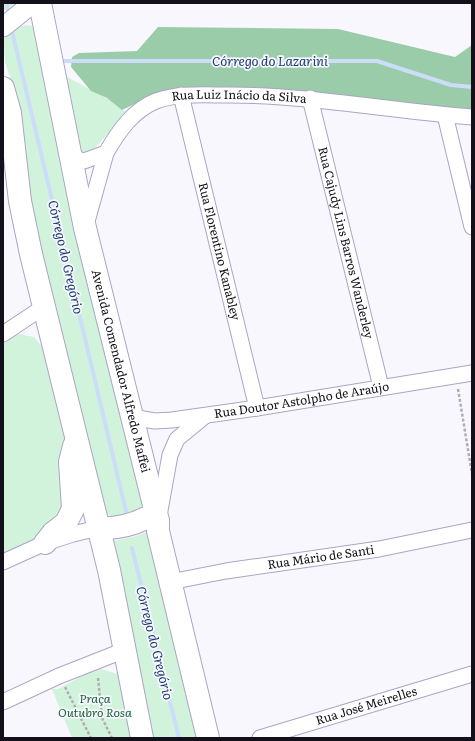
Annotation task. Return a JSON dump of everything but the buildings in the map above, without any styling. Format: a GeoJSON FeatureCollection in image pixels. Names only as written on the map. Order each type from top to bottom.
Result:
{"type":"FeatureCollection","features":[{"type":"Feature","properties":{"kind":"main road","name":"Avenida Comendador Alfredo Maffei"},"geometry":{"type":"LineString","coordinates":[[34,4],[85,228],[158,521],[158,531],[208,738]]}},
{"type":"Feature","properties":{"kind":"main road"},"geometry":{"type":"LineString","coordinates":[[3,88],[10,113],[20,201],[77,437],[126,650],[142,738]]}},
{"type":"Feature","properties":{"kind":"main road"},"geometry":{"type":"LineString","coordinates":[[45,543],[53,533],[66,523],[72,509],[70,462],[77,437]]}},
{"type":"Feature","properties":{"kind":"main road"},"geometry":{"type":"LineString","coordinates":[[98,528],[110,529],[132,525],[146,518],[158,521]]}},
{"type":"Feature","properties":{"kind":"street"},"geometry":{"type":"LineString","coordinates":[[3,27],[34,4]]}},
{"type":"Feature","properties":{"kind":"street","name":"Rua Luiz Inácio da Silva"},"geometry":{"type":"LineString","coordinates":[[85,228],[106,153],[124,126],[141,110],[155,102],[181,95],[257,95],[310,98],[472,117]]}},
{"type":"Feature","properties":{"kind":"street","name":"Rua Florentino Kanabley"},"geometry":{"type":"LineString","coordinates":[[181,95],[257,408]]}},
{"type":"Feature","properties":{"kind":"street","name":"Rua Cajudy Lins Barros Wanderley"},"geometry":{"type":"LineString","coordinates":[[310,98],[381,387]]}},
{"type":"Feature","properties":{"kind":"street"},"geometry":{"type":"LineString","coordinates":[[445,115],[472,227]]}},
{"type":"Feature","properties":{"kind":"street"},"geometry":{"type":"LineString","coordinates":[[70,158],[84,161],[106,153]]}},
{"type":"Feature","properties":{"kind":"street"},"geometry":{"type":"LineString","coordinates":[[3,334],[45,306]]}},
{"type":"Feature","properties":{"kind":"street","name":"Rua Doutor Astolpho de Araújo"},"geometry":{"type":"LineString","coordinates":[[131,415],[143,420],[155,421],[257,408],[456,376],[472,372]]}},
{"type":"Feature","properties":{"kind":"street"},"geometry":{"type":"LineString","coordinates":[[158,521],[170,455],[177,439],[210,413]]}},
{"type":"Feature","properties":{"kind":"street"},"geometry":{"type":"LineString","coordinates":[[3,562],[45,543],[98,528]]}},
{"type":"Feature","properties":{"kind":"street","name":"Rua Mário de Santi"},"geometry":{"type":"LineString","coordinates":[[170,582],[226,571],[379,549],[472,530]]}},
{"type":"Feature","properties":{"kind":"street"},"geometry":{"type":"LineString","coordinates":[[3,702],[59,676],[126,650]]}},
{"type":"Feature","properties":{"kind":"street","name":"Rua José Meirelles"},"geometry":{"type":"LineString","coordinates":[[260,738],[472,674]]}},
{"type":"Feature","properties":{"kind":"path"},"geometry":{"type":"LineString","coordinates":[[456,376],[472,474]]}},
{"type":"Feature","properties":{"kind":"path"},"geometry":{"type":"LineString","coordinates":[[59,676],[91,738]]}},
{"type":"Feature","properties":{"kind":"path"},"geometry":{"type":"LineString","coordinates":[[98,678],[102,718],[112,738]]}},
{"type":"Feature","properties":{"kind":"green space"},"geometry":{"type":"Polygon","coordinates":[[[3,3],[16,3],[3,12],[3,3]]]}},
{"type":"Feature","properties":{"kind":"green space"},"geometry":{"type":"Polygon","coordinates":[[[26,25],[32,26],[36,32],[145,501],[139,510],[115,517],[103,513],[33,236],[15,93],[5,62],[4,39],[18,27],[26,25]]]}},
{"type":"Feature","properties":{"kind":"green space"},"geometry":{"type":"Polygon","coordinates":[[[158,27],[338,29],[455,57],[472,45],[472,113],[150,97],[122,110],[107,98],[91,91],[71,67],[72,57],[79,53],[137,51],[158,27]]]}},
{"type":"Feature","properties":{"kind":"green space"},"geometry":{"type":"Polygon","coordinates":[[[58,72],[128,112],[90,153],[85,154],[78,149],[58,72]]]}},
{"type":"Feature","properties":{"kind":"green space"},"geometry":{"type":"Polygon","coordinates":[[[19,334],[34,337],[45,350],[66,433],[67,506],[42,538],[3,554],[3,342],[13,335],[19,334]]]}},
{"type":"Feature","properties":{"kind":"green space"},"geometry":{"type":"Polygon","coordinates":[[[149,532],[201,738],[151,738],[113,541],[137,536],[149,532]]]}},
{"type":"Feature","properties":{"kind":"green space","name":"Praça Outubro Rosa"},"geometry":{"type":"Polygon","coordinates":[[[101,669],[118,674],[124,685],[132,738],[72,738],[52,689],[58,689],[93,670],[101,669]]]}},
{"type":"Feature","properties":{"kind":"waterway","name":"Córrego do Gregório"},"geometry":{"type":"LineString","coordinates":[[6,3],[9,14]]}},
{"type":"Feature","properties":{"kind":"waterway","name":"Córrego do Gregório"},"geometry":{"type":"LineString","coordinates":[[11,27],[126,511]]}},
{"type":"Feature","properties":{"kind":"waterway","name":"Córrego do Lazarini"},"geometry":{"type":"LineString","coordinates":[[63,61],[377,61],[451,85],[472,87]]}},
{"type":"Feature","properties":{"kind":"waterway","name":"Córrego do Gregório"},"geometry":{"type":"LineString","coordinates":[[132,548],[179,738]]}}]}
